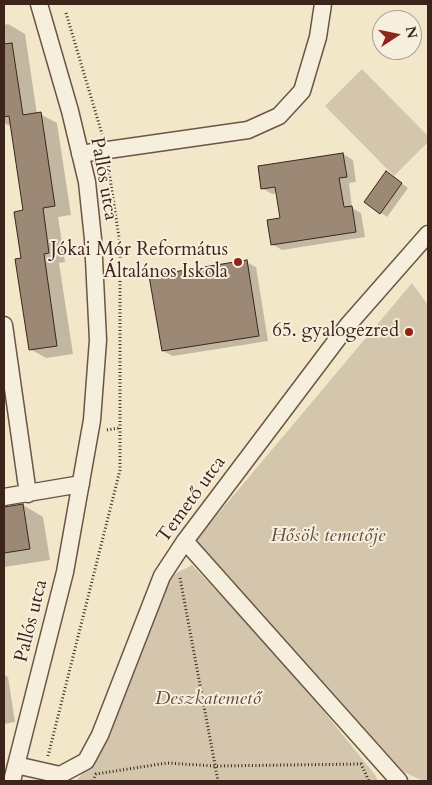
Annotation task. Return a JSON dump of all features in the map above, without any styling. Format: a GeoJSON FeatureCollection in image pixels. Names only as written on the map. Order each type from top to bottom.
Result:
{"type":"FeatureCollection","features":[{"type":"Feature","properties":{"kind":"street","name":"Pallós utca"},"geometry":{"type":"LineString","coordinates":[[14,773],[65,572],[92,420],[98,340],[93,239],[87,182],[39,4]]}},
{"type":"Feature","properties":{"kind":"street"},"geometry":{"type":"LineString","coordinates":[[80,154],[248,130],[279,116],[302,91],[318,37],[323,4]]}},
{"type":"Feature","properties":{"kind":"street","name":"Temető utca"},"geometry":{"type":"LineString","coordinates":[[14,773],[60,775],[86,761],[100,735],[162,576],[186,540],[348,325],[428,234]]}},
{"type":"Feature","properties":{"kind":"street"},"geometry":{"type":"LineString","coordinates":[[4,325],[28,494]]}},
{"type":"Feature","properties":{"kind":"street"},"geometry":{"type":"LineString","coordinates":[[4,497],[81,484]]}},
{"type":"Feature","properties":{"kind":"street"},"geometry":{"type":"LineString","coordinates":[[186,540],[399,781]]}},
{"type":"Feature","properties":{"kind":"path"},"geometry":{"type":"LineString","coordinates":[[176,555],[218,781]]}},
{"type":"Feature","properties":{"kind":"path"},"geometry":{"type":"LineString","coordinates":[[92,781],[96,774],[167,763],[215,766],[361,764],[369,781]]}},
{"type":"Feature","properties":{"kind":"green space"},"geometry":{"type":"Polygon","coordinates":[[[362,69],[428,136],[428,142],[394,176],[325,106],[362,69]]]}},
{"type":"Feature","properties":{"kind":"green space","name":"Hősök temetője"},"geometry":{"type":"Polygon","coordinates":[[[412,283],[428,305],[428,781],[423,781],[404,772],[196,540],[412,283]]]}},
{"type":"Feature","properties":{"kind":"green space","name":"Deszkatemető"},"geometry":{"type":"Polygon","coordinates":[[[192,565],[279,656],[376,776],[377,781],[76,781],[91,763],[169,577],[192,565]]]}},
{"type":"Feature","properties":{"kind":"building"},"geometry":{"type":"Polygon","coordinates":[[[12,43],[23,115],[41,112],[55,206],[43,208],[49,253],[44,254],[57,346],[29,350],[15,259],[21,258],[14,212],[23,210],[9,116],[4,117],[4,44],[12,43]]]}},
{"type":"Feature","properties":{"kind":"building"},"geometry":{"type":"Polygon","coordinates":[[[343,153],[347,177],[339,178],[344,207],[352,206],[356,232],[271,245],[267,220],[280,218],[275,187],[261,189],[258,166],[343,153]]]}},
{"type":"Feature","properties":{"kind":"building"},"geometry":{"type":"Polygon","coordinates":[[[386,171],[402,183],[380,214],[364,202],[386,171]]]}},
{"type":"Feature","properties":{"kind":"building"},"geometry":{"type":"Polygon","coordinates":[[[247,260],[259,336],[162,351],[149,276],[247,260]]]}},
{"type":"Feature","properties":{"kind":"building"},"geometry":{"type":"Polygon","coordinates":[[[23,504],[30,549],[4,553],[4,507],[23,504]]]}},
{"type":"Feature","properties":{"kind":"place","name":"Jókai Mór Református Általános Iskola"},"geometry":{"type":"Point","coordinates":[238,262]}},
{"type":"Feature","properties":{"kind":"place","name":"65. gyalogezred"},"geometry":{"type":"Point","coordinates":[409,332]}}]}
